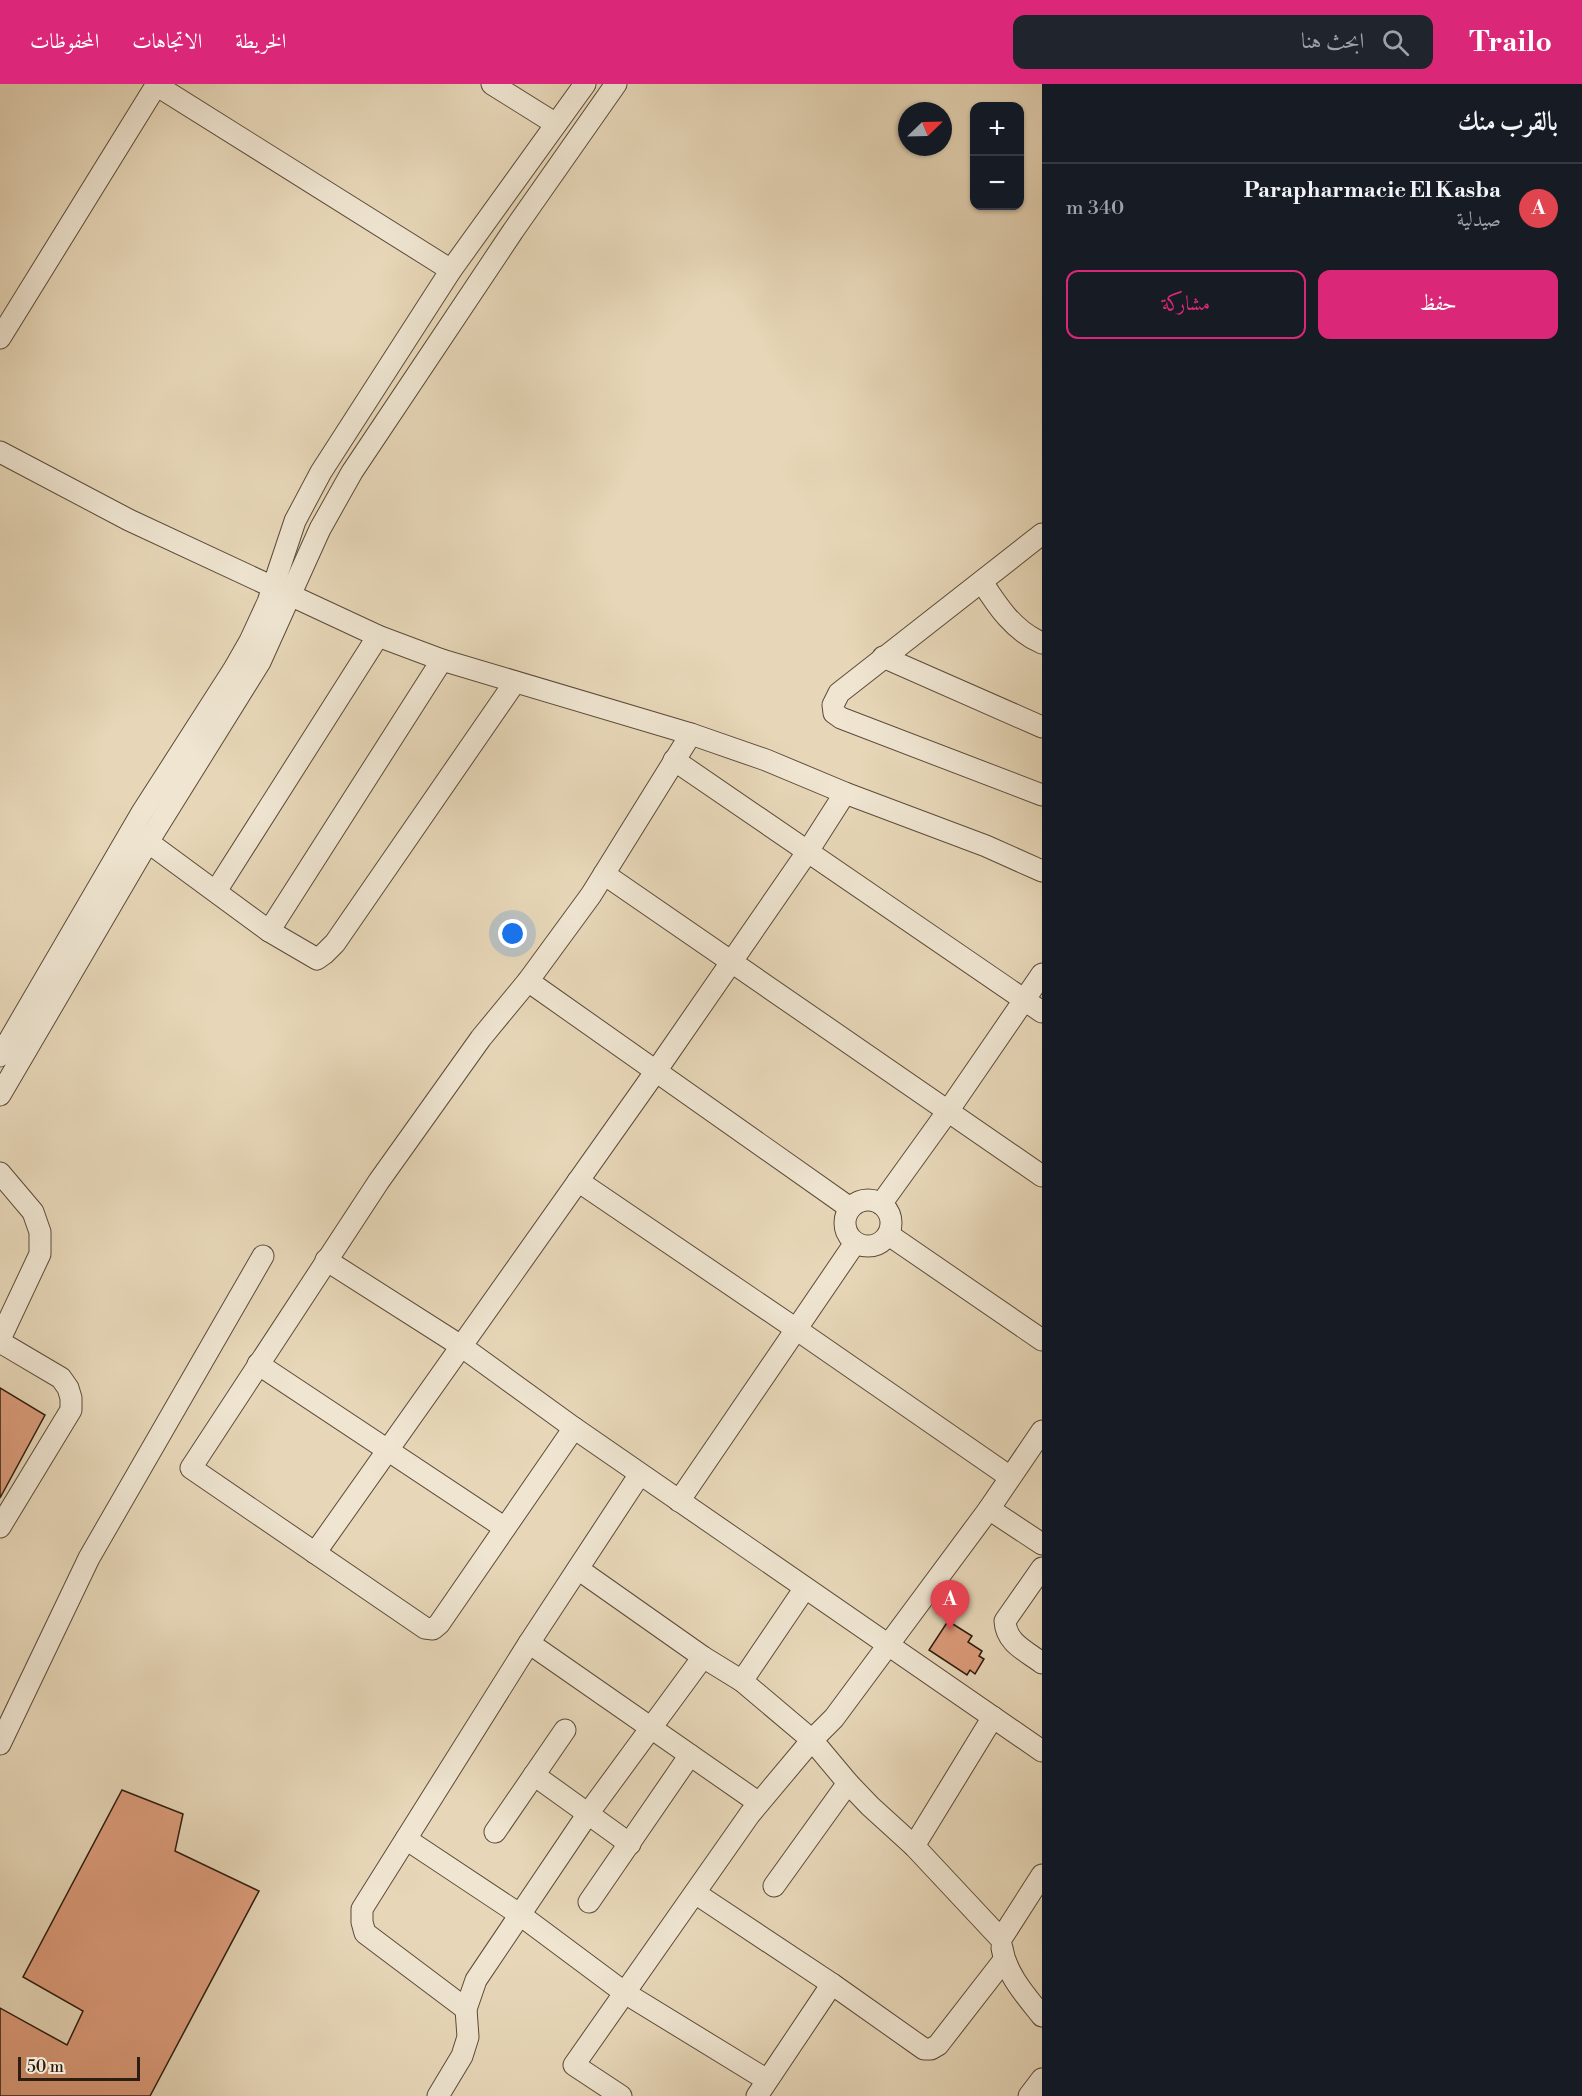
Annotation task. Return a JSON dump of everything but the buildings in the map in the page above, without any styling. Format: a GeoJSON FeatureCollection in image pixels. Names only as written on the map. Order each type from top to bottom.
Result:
{"type":"FeatureCollection","features":[{"type":"Feature","properties":{"kind":"street"},"geometry":{"type":"LineString","coordinates":[[492,84],[556,124]]}},
{"type":"Feature","properties":{"kind":"street"},"geometry":{"type":"LineString","coordinates":[[282,591],[295,521],[333,453],[451,270],[585,84]]}},
{"type":"Feature","properties":{"kind":"street"},"geometry":{"type":"LineString","coordinates":[[0,1095],[140,836],[256,629],[320,529],[352,472],[513,231],[616,84]]}},
{"type":"Feature","properties":{"kind":"street"},"geometry":{"type":"LineString","coordinates":[[0,338],[157,85],[451,270]]}},
{"type":"Feature","properties":{"kind":"street"},"geometry":{"type":"LineString","coordinates":[[0,452],[129,520],[378,636],[442,660],[691,734],[766,760],[845,793],[986,846],[1042,871]]}},
{"type":"Feature","properties":{"kind":"street"},"geometry":{"type":"LineString","coordinates":[[1037,544],[982,582],[883,657],[839,693],[833,705],[834,713],[841,718],[1042,795]]}},
{"type":"Feature","properties":{"kind":"street"},"geometry":{"type":"LineString","coordinates":[[982,582],[1001,611],[1029,637],[1042,643]]}},
{"type":"Feature","properties":{"kind":"street"},"geometry":{"type":"LineString","coordinates":[[216,891],[378,636]]}},
{"type":"Feature","properties":{"kind":"street"},"geometry":{"type":"LineString","coordinates":[[883,657],[1042,727]]}},
{"type":"Feature","properties":{"kind":"street"},"geometry":{"type":"LineString","coordinates":[[269,931],[442,660]]}},
{"type":"Feature","properties":{"kind":"street"},"geometry":{"type":"LineString","coordinates":[[140,836],[269,931],[317,959],[335,943],[515,682]]}},
{"type":"Feature","properties":{"kind":"street"},"geometry":{"type":"LineString","coordinates":[[574,1428],[439,1624],[433,1629],[424,1628],[191,1468],[379,1181],[481,1038],[528,981],[604,874],[691,734]]}},
{"type":"Feature","properties":{"kind":"street"},"geometry":{"type":"LineString","coordinates":[[674,760],[1042,1012]]}},
{"type":"Feature","properties":{"kind":"street"},"geometry":{"type":"LineString","coordinates":[[315,1553],[656,1071],[808,851],[845,793]]}},
{"type":"Feature","properties":{"kind":"street"},"geometry":{"type":"LineString","coordinates":[[0,1056],[140,836]]}},
{"type":"Feature","properties":{"kind":"street"},"geometry":{"type":"LineString","coordinates":[[604,874],[1042,1176]]}},
{"type":"Feature","properties":{"kind":"street"},"geometry":{"type":"LineString","coordinates":[[881,1204],[1042,974]]}},
{"type":"Feature","properties":{"kind":"street"},"geometry":{"type":"LineString","coordinates":[[528,981],[850,1208]]}},
{"type":"Feature","properties":{"kind":"street"},"geometry":{"type":"LineString","coordinates":[[0,1173],[33,1212],[40,1232],[40,1254],[0,1341],[61,1378],[71,1398],[71,1410],[0,1527]]}},
{"type":"Feature","properties":{"kind":"street"},"geometry":{"type":"LineString","coordinates":[[578,1181],[1010,1477]]}},
{"type":"Feature","properties":{"kind":"street"},"geometry":{"type":"LineString","coordinates":[[861,1201],[874,1201],[881,1204],[890,1214],[889,1235],[877,1245],[862,1246],[855,1243],[849,1237],[844,1223],[850,1208],[861,1201]]}},
{"type":"Feature","properties":{"kind":"street"},"geometry":{"type":"LineString","coordinates":[[889,1235],[1042,1340]]}},
{"type":"Feature","properties":{"kind":"street"},"geometry":{"type":"LineString","coordinates":[[679,1501],[855,1243]]}},
{"type":"Feature","properties":{"kind":"street"},"geometry":{"type":"LineString","coordinates":[[0,1744],[89,1558],[263,1256]]}},
{"type":"Feature","properties":{"kind":"street"},"geometry":{"type":"LineString","coordinates":[[326,1260],[461,1346],[574,1428],[1042,1751]]}},
{"type":"Feature","properties":{"kind":"street"},"geometry":{"type":"LineString","coordinates":[[258,1364],[504,1528]]}},
{"type":"Feature","properties":{"kind":"street"},"geometry":{"type":"LineString","coordinates":[[621,2096],[574,2065],[759,1803],[812,1740],[834,1718],[989,1509],[1042,1431]]}},
{"type":"Feature","properties":{"kind":"street"},"geometry":{"type":"LineString","coordinates":[[466,2009],[365,1933],[362,1909],[529,1643],[640,1474]]}},
{"type":"Feature","properties":{"kind":"street"},"geometry":{"type":"LineString","coordinates":[[989,1509],[1042,1544]]}},
{"type":"Feature","properties":{"kind":"street"},"geometry":{"type":"LineString","coordinates":[[1042,1568],[1005,1622],[1006,1632],[1010,1639],[1042,1663]]}},
{"type":"Feature","properties":{"kind":"street"},"geometry":{"type":"LineString","coordinates":[[578,1569],[703,1658],[742,1681],[812,1740],[870,1806],[914,1846],[1002,1949],[1021,1990],[1042,2016]]}},
{"type":"Feature","properties":{"kind":"street"},"geometry":{"type":"LineString","coordinates":[[742,1681],[805,1588]]}},
{"type":"Feature","properties":{"kind":"street"},"geometry":{"type":"LineString","coordinates":[[529,1643],[759,1803]]}},
{"type":"Feature","properties":{"kind":"street"},"geometry":{"type":"LineString","coordinates":[[438,2096],[462,2056],[468,2037],[466,2009],[476,1980],[587,1815],[703,1658]]}},
{"type":"Feature","properties":{"kind":"street"},"geometry":{"type":"LineString","coordinates":[[914,1846],[993,1717]]}},
{"type":"Feature","properties":{"kind":"street"},"geometry":{"type":"LineString","coordinates":[[495,1832],[565,1730]]}},
{"type":"Feature","properties":{"kind":"street"},"geometry":{"type":"LineString","coordinates":[[589,1902],[690,1755]]}},
{"type":"Feature","properties":{"kind":"street"},"geometry":{"type":"LineString","coordinates":[[534,1775],[630,1844]]}},
{"type":"Feature","properties":{"kind":"street"},"geometry":{"type":"LineString","coordinates":[[774,1886],[848,1783]]}},
{"type":"Feature","properties":{"kind":"street"},"geometry":{"type":"LineString","coordinates":[[406,1839],[519,1914],[625,1993],[762,2088],[831,1984]]}},
{"type":"Feature","properties":{"kind":"street"},"geometry":{"type":"LineString","coordinates":[[694,1893],[924,2049],[931,2049],[938,2045],[1002,1949],[1042,1875]]}},
{"type":"Feature","properties":{"kind":"street"},"geometry":{"type":"LineString","coordinates":[[1029,2096],[1042,2079]]}},
{"type":"Feature","properties":{"kind":"place","name":"Parapharmacie El Kasba"},"geometry":{"type":"Point","coordinates":[950,1630]}}]}
